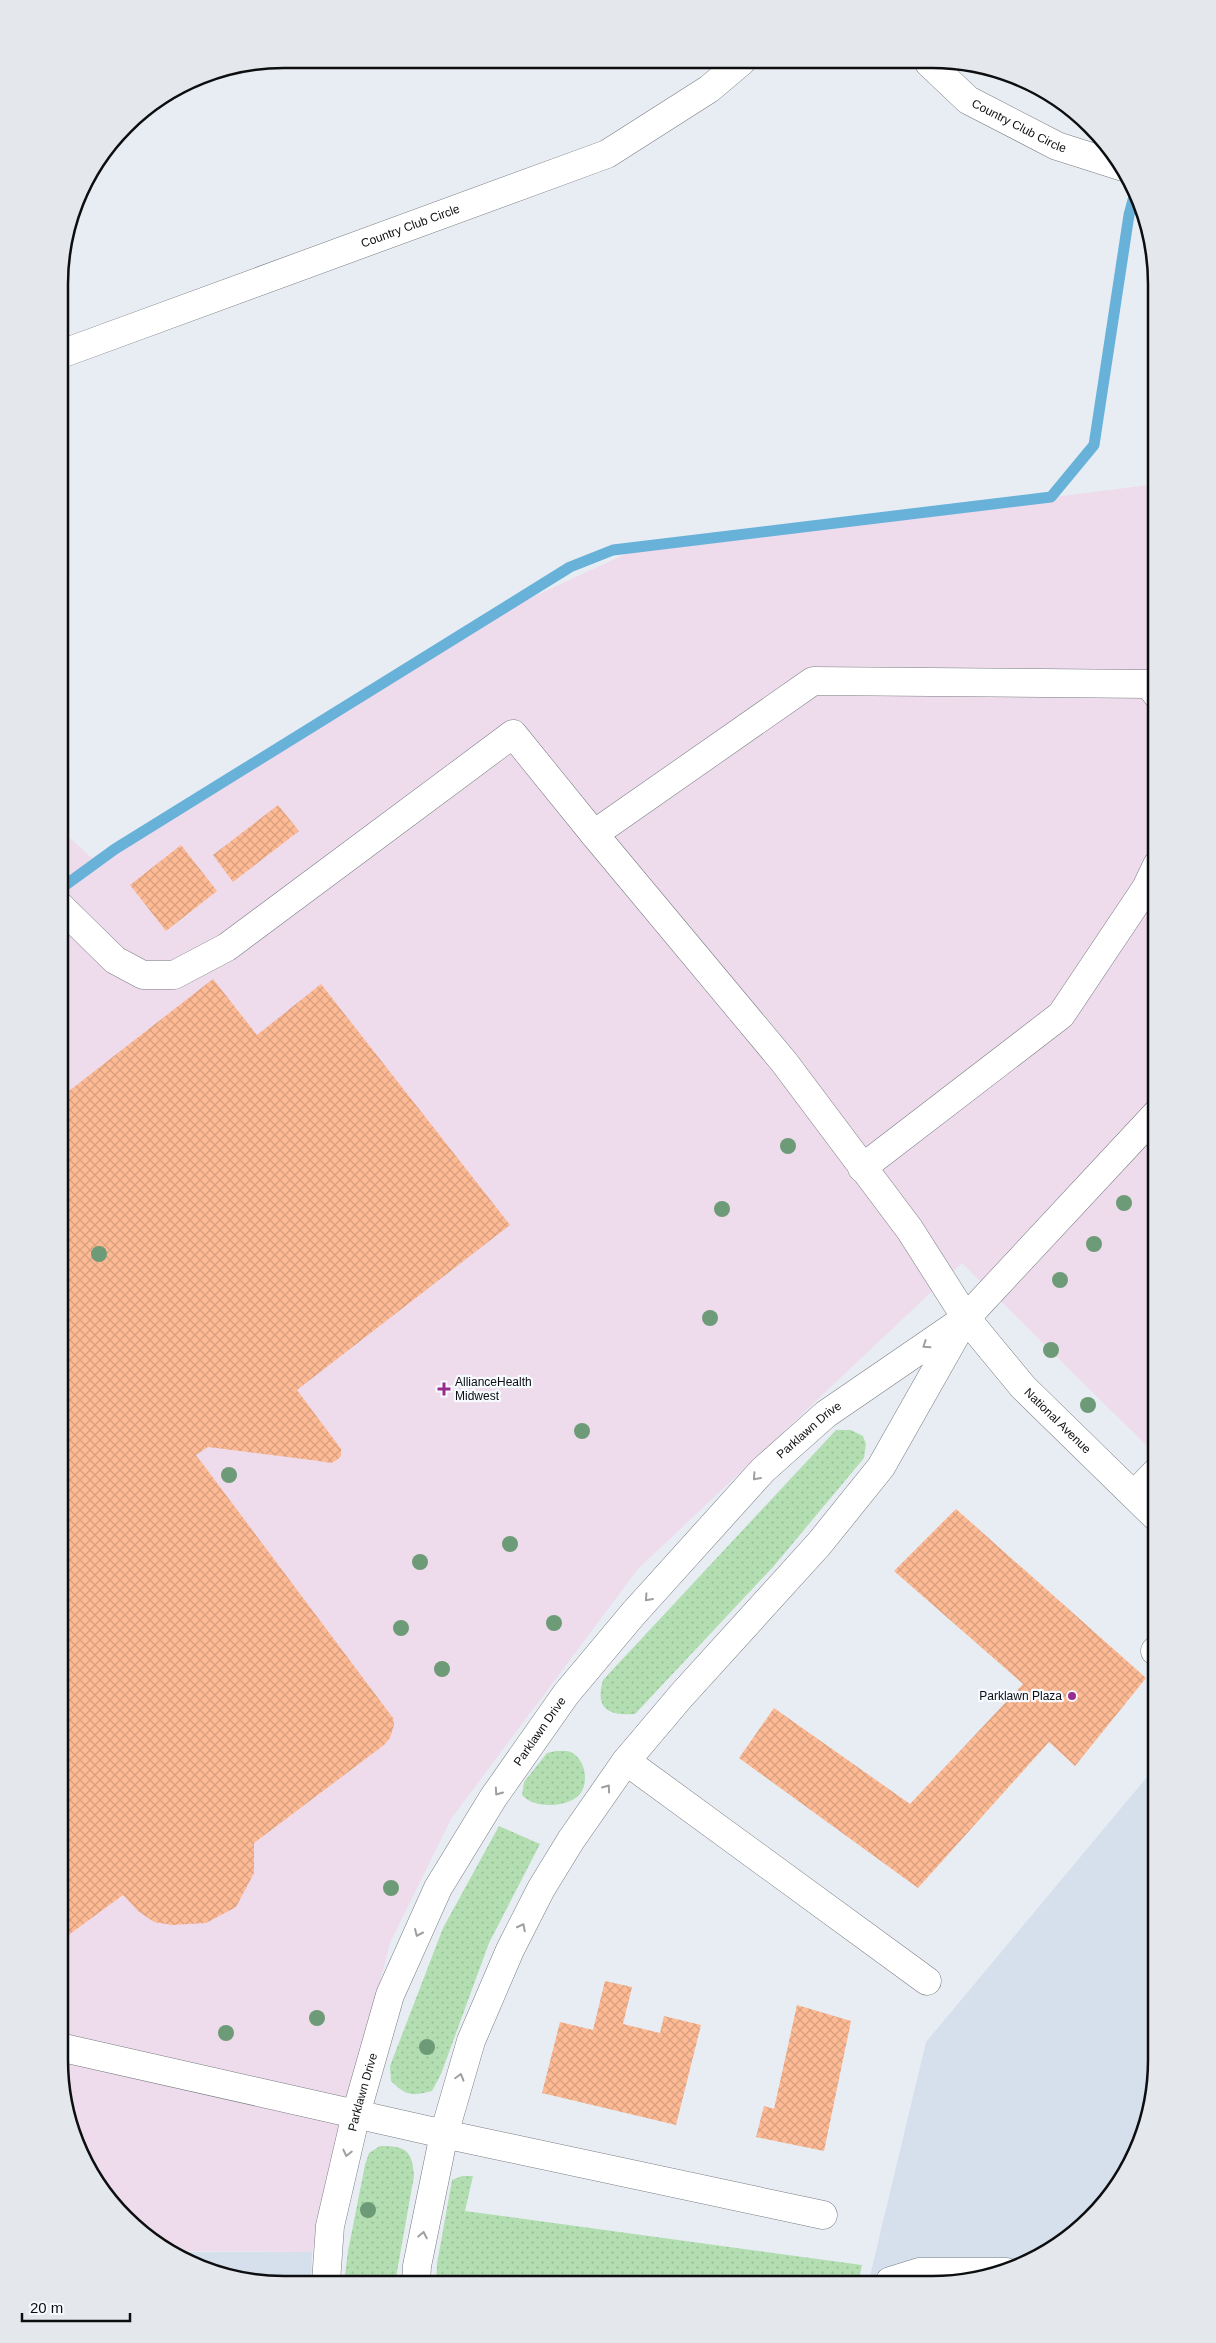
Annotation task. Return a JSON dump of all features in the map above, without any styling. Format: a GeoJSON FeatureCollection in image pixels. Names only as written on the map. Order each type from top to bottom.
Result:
{"type":"FeatureCollection","features":[{"type":"Feature","properties":{"kind":"street","name":"Country Club Circle"},"geometry":{"type":"LineString","coordinates":[[68,351],[607,154],[709,89],[734,68]]}},
{"type":"Feature","properties":{"kind":"street","name":"Country Club Circle"},"geometry":{"type":"LineString","coordinates":[[934,68],[968,100],[1057,146],[1112,163]]}},
{"type":"Feature","properties":{"kind":"street"},"geometry":{"type":"LineString","coordinates":[[594,834],[813,681],[1148,684]]}},
{"type":"Feature","properties":{"kind":"street","name":"National Avenue"},"geometry":{"type":"LineString","coordinates":[[68,914],[116,960],[143,975],[174,975],[227,947],[513,734],[784,1062],[910,1230],[966,1318],[1023,1387],[1148,1509]]}},
{"type":"Feature","properties":{"kind":"street"},"geometry":{"type":"LineString","coordinates":[[862,1168],[1061,1015],[1148,884]]}},
{"type":"Feature","properties":{"kind":"street","name":"Parklawn Drive"},"geometry":{"type":"LineString","coordinates":[[326,2276],[330,2226],[356,2114],[390,1994],[438,1888],[493,1798],[566,1694],[633,1614],[763,1470],[826,1414],[966,1318],[1148,1123]]}},
{"type":"Feature","properties":{"kind":"street","name":"Parklawn Drive"},"geometry":{"type":"LineString","coordinates":[[416,2276],[444,2134],[471,2040],[510,1950],[541,1889],[571,1840],[626,1761],[681,1696],[819,1544],[881,1467],[966,1318]]}},
{"type":"Feature","properties":{"kind":"street"},"geometry":{"type":"LineString","coordinates":[[1134,1495],[1148,1480]]}},
{"type":"Feature","properties":{"kind":"street"},"geometry":{"type":"LineString","coordinates":[[626,1761],[927,1981]]}},
{"type":"Feature","properties":{"kind":"street"},"geometry":{"type":"LineString","coordinates":[[68,2049],[444,2134],[822,2215]]}},
{"type":"Feature","properties":{"kind":"street"},"geometry":{"type":"LineString","coordinates":[[906,2276],[919,2272],[970,2272]]}},
{"type":"Feature","properties":{"kind":"shaded area","name":"AllianceHealth Midwest"},"geometry":{"type":"Polygon","coordinates":[[[1148,485],[1148,1447],[962,1263],[638,1569],[451,1819],[390,1943],[312,2252],[184,2251],[141,2222],[112,2191],[96,2167],[84,2142],[69,2088],[68,836],[92,858],[479,622],[634,550],[1148,485]]]}},
{"type":"Feature","properties":{"kind":"shaded area"},"geometry":{"type":"Polygon","coordinates":[[[1148,1776],[1147,2088],[1137,2129],[1120,2167],[1095,2202],[1075,2222],[1040,2247],[1015,2259],[961,2274],[870,2276],[926,2042],[1148,1776]]]}},
{"type":"Feature","properties":{"kind":"shaded area"},"geometry":{"type":"Polygon","coordinates":[[[186,2252],[312,2252],[311,2276],[284,2276],[255,2274],[228,2268],[186,2252]]]}},
{"type":"Feature","properties":{"kind":"green space"},"geometry":{"type":"Polygon","coordinates":[[[836,1430],[851,1430],[863,1436],[866,1444],[864,1458],[773,1567],[635,1714],[610,1712],[602,1704],[601,1690],[603,1680],[836,1430]]]}},
{"type":"Feature","properties":{"kind":"green space"},"geometry":{"type":"Polygon","coordinates":[[[567,1751],[579,1758],[585,1779],[581,1792],[571,1801],[556,1805],[541,1804],[527,1799],[522,1795],[524,1782],[547,1753],[567,1751]]]}},
{"type":"Feature","properties":{"kind":"green space"},"geometry":{"type":"Polygon","coordinates":[[[499,1826],[540,1844],[489,1943],[441,2074],[432,2091],[419,2094],[405,2092],[391,2081],[390,2066],[443,1928],[499,1826]]]}},
{"type":"Feature","properties":{"kind":"green space"},"geometry":{"type":"Polygon","coordinates":[[[380,2146],[396,2147],[406,2151],[412,2160],[414,2176],[396,2276],[345,2276],[348,2251],[369,2153],[380,2146]]]}},
{"type":"Feature","properties":{"kind":"green space"},"geometry":{"type":"Polygon","coordinates":[[[462,2176],[473,2176],[465,2211],[862,2265],[860,2276],[436,2276],[452,2180],[462,2176]]]}},
{"type":"Feature","properties":{"kind":"building"},"geometry":{"type":"Polygon","coordinates":[[[278,805],[299,831],[233,882],[213,855],[278,805]]]}},
{"type":"Feature","properties":{"kind":"building"},"geometry":{"type":"Polygon","coordinates":[[[181,845],[217,891],[166,931],[130,885],[181,845]]]}},
{"type":"Feature","properties":{"kind":"building"},"geometry":{"type":"Polygon","coordinates":[[[213,979],[257,1035],[321,984],[510,1225],[297,1390],[341,1449],[341,1456],[337,1460],[331,1463],[208,1447],[196,1455],[393,1718],[394,1725],[390,1738],[384,1745],[254,1843],[254,1873],[236,1907],[206,1923],[172,1925],[154,1922],[138,1911],[123,1895],[68,1935],[68,1092],[213,979]]]}},
{"type":"Feature","properties":{"kind":"building","name":"Parklawn Plaza"},"geometry":{"type":"Polygon","coordinates":[[[956,1509],[1146,1678],[1075,1766],[1049,1742],[918,1888],[739,1758],[774,1708],[910,1804],[1023,1684],[894,1571],[956,1509]]]}},
{"type":"Feature","properties":{"kind":"building"},"geometry":{"type":"Polygon","coordinates":[[[605,1981],[632,1987],[623,2024],[660,2033],[664,2016],[701,2025],[676,2125],[542,2093],[560,2022],[593,2030],[605,1981]]]}},
{"type":"Feature","properties":{"kind":"building"},"geometry":{"type":"Polygon","coordinates":[[[797,2005],[851,2021],[824,2151],[756,2137],[764,2106],[774,2109],[797,2005]]]}},
{"type":"Feature","properties":{"kind":"waterway"},"geometry":{"type":"LineString","coordinates":[[68,883],[115,849],[570,567],[613,550],[1051,497],[1094,445],[1132,202]]}},
{"type":"Feature","properties":{"kind":"place","name":"AllianceHealth Midwest"},"geometry":{"type":"Point","coordinates":[444,1389]}},
{"type":"Feature","properties":{"kind":"place","name":"Parklawn Plaza"},"geometry":{"type":"Point","coordinates":[1072,1696]}}]}
